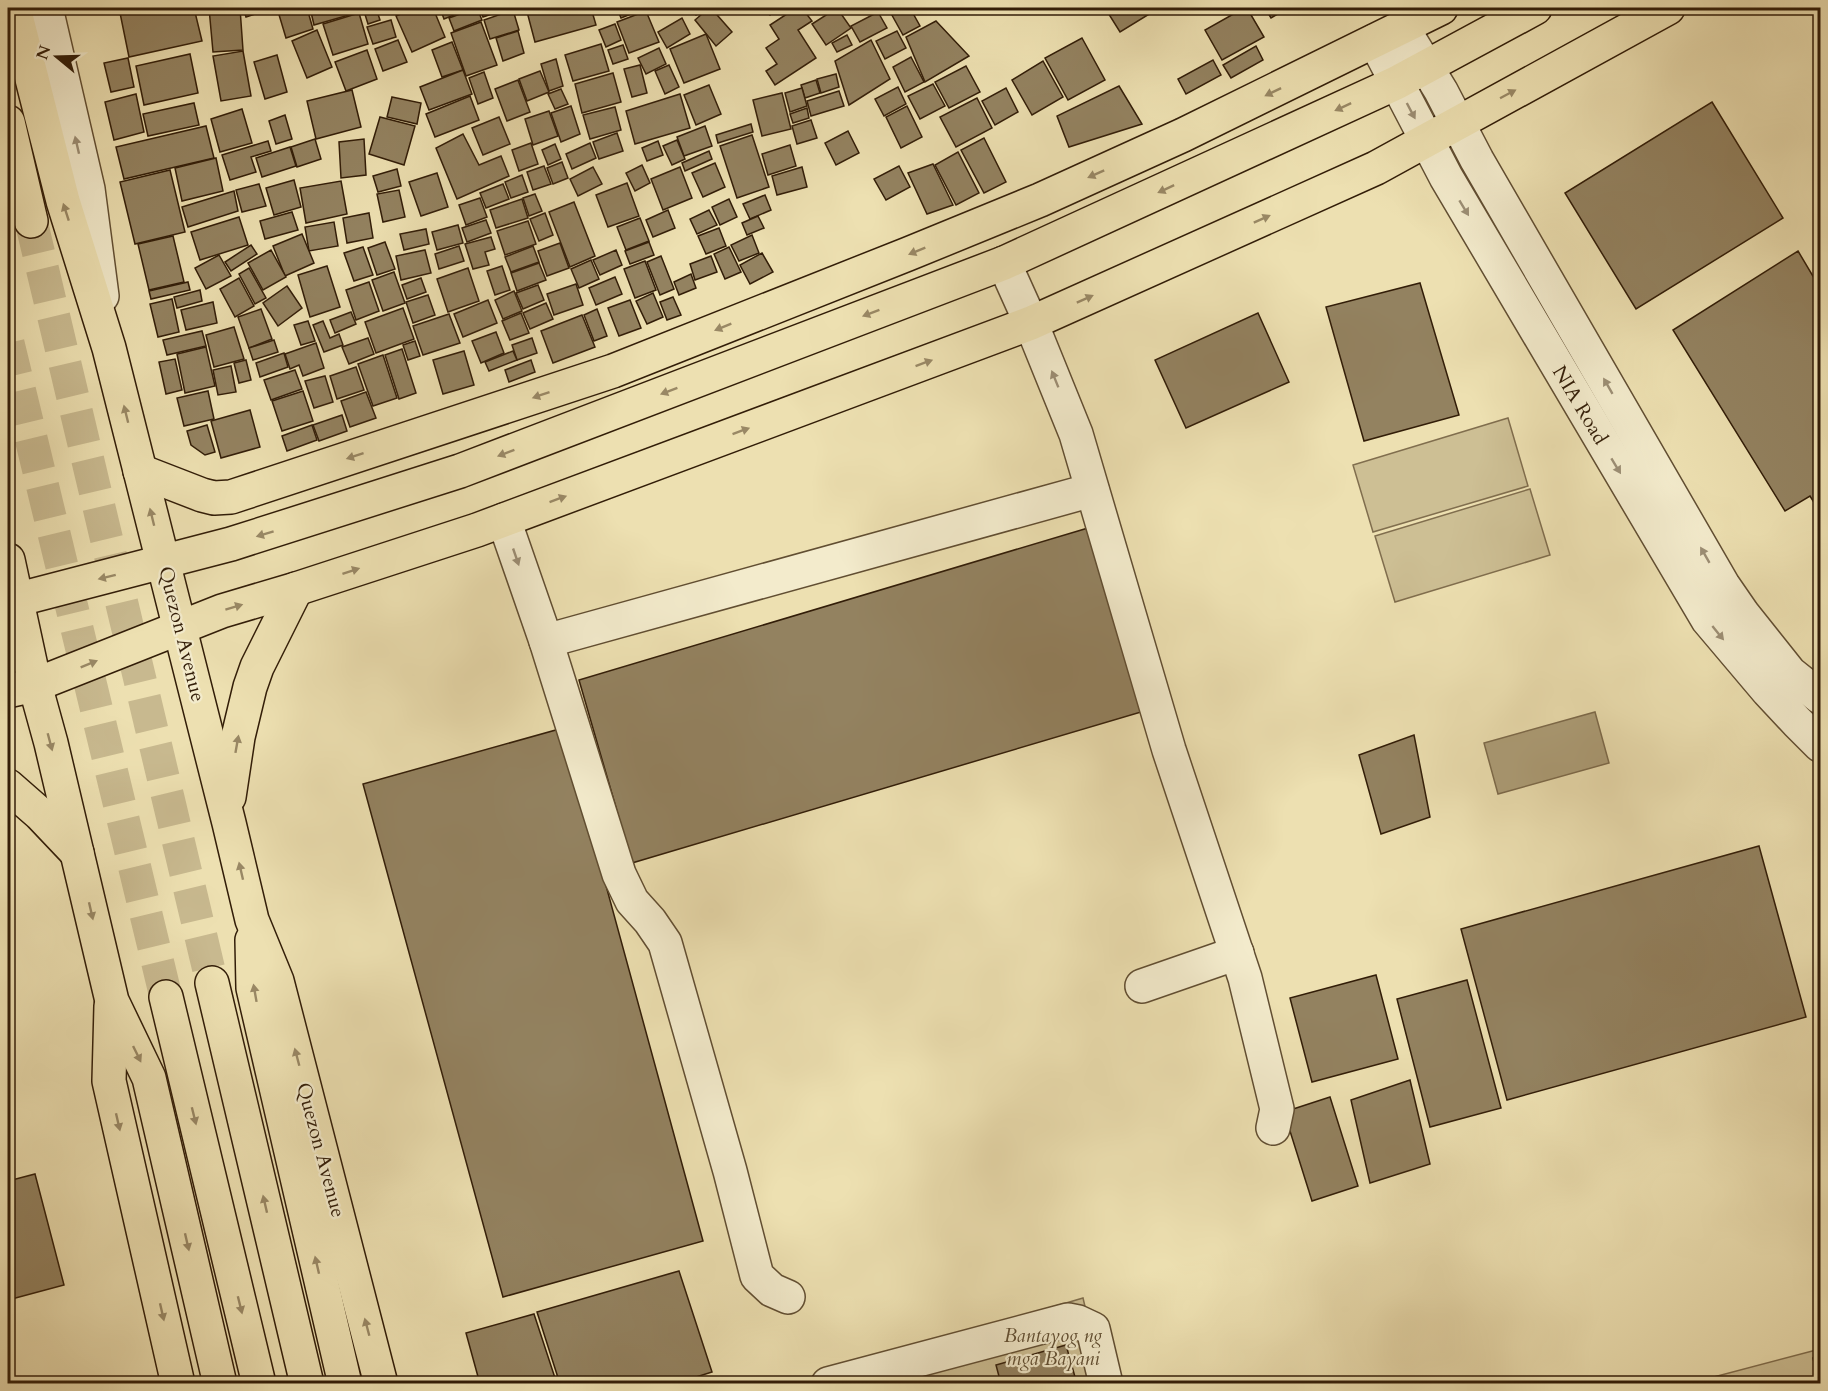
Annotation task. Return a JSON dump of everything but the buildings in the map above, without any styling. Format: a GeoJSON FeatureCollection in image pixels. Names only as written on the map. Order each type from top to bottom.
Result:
{"type":"FeatureCollection","features":[{"type":"Feature","properties":{"kind":"main road","name":"Quezon Avenue"},"geometry":{"type":"LineString","coordinates":[[14,8],[63,201],[109,348],[252,920],[277,981],[381,1383]]}},
{"type":"Feature","properties":{"kind":"main road"},"geometry":{"type":"LineString","coordinates":[[140,471],[202,495],[214,498],[231,497],[613,370],[898,259],[1040,200],[1183,135],[1441,8]]}},
{"type":"Feature","properties":{"kind":"main road"},"geometry":{"type":"LineString","coordinates":[[12,601],[164,563],[298,524],[460,471],[1004,262],[1396,82],[1535,8]]}},
{"type":"Feature","properties":{"kind":"main road"},"geometry":{"type":"LineString","coordinates":[[21,688],[222,611],[504,520],[1031,323],[1376,168],[1668,8]]}},
{"type":"Feature","properties":{"kind":"main road"},"geometry":{"type":"LineString","coordinates":[[8,122],[31,221]]}},
{"type":"Feature","properties":{"kind":"main road"},"geometry":{"type":"LineString","coordinates":[[8,560],[21,688],[51,743],[112,1001],[149,1078],[220,1383]]}},
{"type":"Feature","properties":{"kind":"main road"},"geometry":{"type":"LineString","coordinates":[[229,823],[229,788],[247,696],[257,667],[296,589]]}},
{"type":"Feature","properties":{"kind":"main road"},"geometry":{"type":"LineString","coordinates":[[8,786],[40,814],[78,854]]}},
{"type":"Feature","properties":{"kind":"main road","name":"Quezon Avenue"},"geometry":{"type":"LineString","coordinates":[[252,920],[254,988],[345,1383]]}},
{"type":"Feature","properties":{"kind":"main road"},"geometry":{"type":"LineString","coordinates":[[212,983],[307,1383]]}},
{"type":"Feature","properties":{"kind":"main road"},"geometry":{"type":"LineString","coordinates":[[166,998],[259,1383]]}},
{"type":"Feature","properties":{"kind":"main road"},"geometry":{"type":"LineString","coordinates":[[112,1001],[109,1081],[178,1383]]}},
{"type":"Feature","properties":{"kind":"street","name":"Quezon Avenue"},"geometry":{"type":"LineString","coordinates":[[45,8],[88,189],[109,348]]}},
{"type":"Feature","properties":{"kind":"street","name":"NIA Road"},"geometry":{"type":"LineString","coordinates":[[1389,34],[1426,66],[1477,160],[1723,585],[1790,673],[1821,697]]}},
{"type":"Feature","properties":{"kind":"street","name":"NIA Road"},"geometry":{"type":"LineString","coordinates":[[1389,34],[1396,82],[1458,198],[1708,620],[1768,691],[1821,745]]}},
{"type":"Feature","properties":{"kind":"street"},"geometry":{"type":"LineString","coordinates":[[1004,262],[1076,434],[1168,750],[1245,978],[1277,1109],[1273,1128]]}},
{"type":"Feature","properties":{"kind":"street"},"geometry":{"type":"LineString","coordinates":[[546,641],[1092,490]]}},
{"type":"Feature","properties":{"kind":"street"},"geometry":{"type":"LineString","coordinates":[[504,520],[546,641],[619,874],[632,901],[650,921],[664,943],[758,1276],[772,1290],[788,1297]]}},
{"type":"Feature","properties":{"kind":"street"},"geometry":{"type":"LineString","coordinates":[[1142,986],[1237,953]]}},
{"type":"Feature","properties":{"kind":"street"},"geometry":{"type":"LineString","coordinates":[[828,1383],[1068,1320],[1093,1329],[1106,1383]]}},
{"type":"Feature","properties":{"kind":"green space"},"geometry":{"type":"Polygon","coordinates":[[[1508,418],[1528,486],[1373,532],[1353,465],[1508,418]]]}},
{"type":"Feature","properties":{"kind":"green space"},"geometry":{"type":"Polygon","coordinates":[[[1530,489],[1550,555],[1395,602],[1375,536],[1530,489]]]}},
{"type":"Feature","properties":{"kind":"green space","name":"Bantayog ng mga Bayani"},"geometry":{"type":"Polygon","coordinates":[[[1083,1298],[1103,1383],[791,1384],[1083,1298]]]}},
{"type":"Feature","properties":{"kind":"green space"},"geometry":{"type":"Polygon","coordinates":[[[1820,1349],[1820,1383],[1691,1383],[1820,1349]]]}},
{"type":"Feature","properties":{"kind":"shaded area"},"geometry":{"type":"Polygon","coordinates":[[[1595,712],[1609,763],[1498,794],[1484,743],[1595,712]]]}},
{"type":"Feature","properties":{"kind":"tunnel"},"geometry":{"type":"LineString","coordinates":[[31,221],[212,983]]}},
{"type":"Feature","properties":{"kind":"tunnel"},"geometry":{"type":"LineString","coordinates":[[8,343],[166,997]]}}]}
